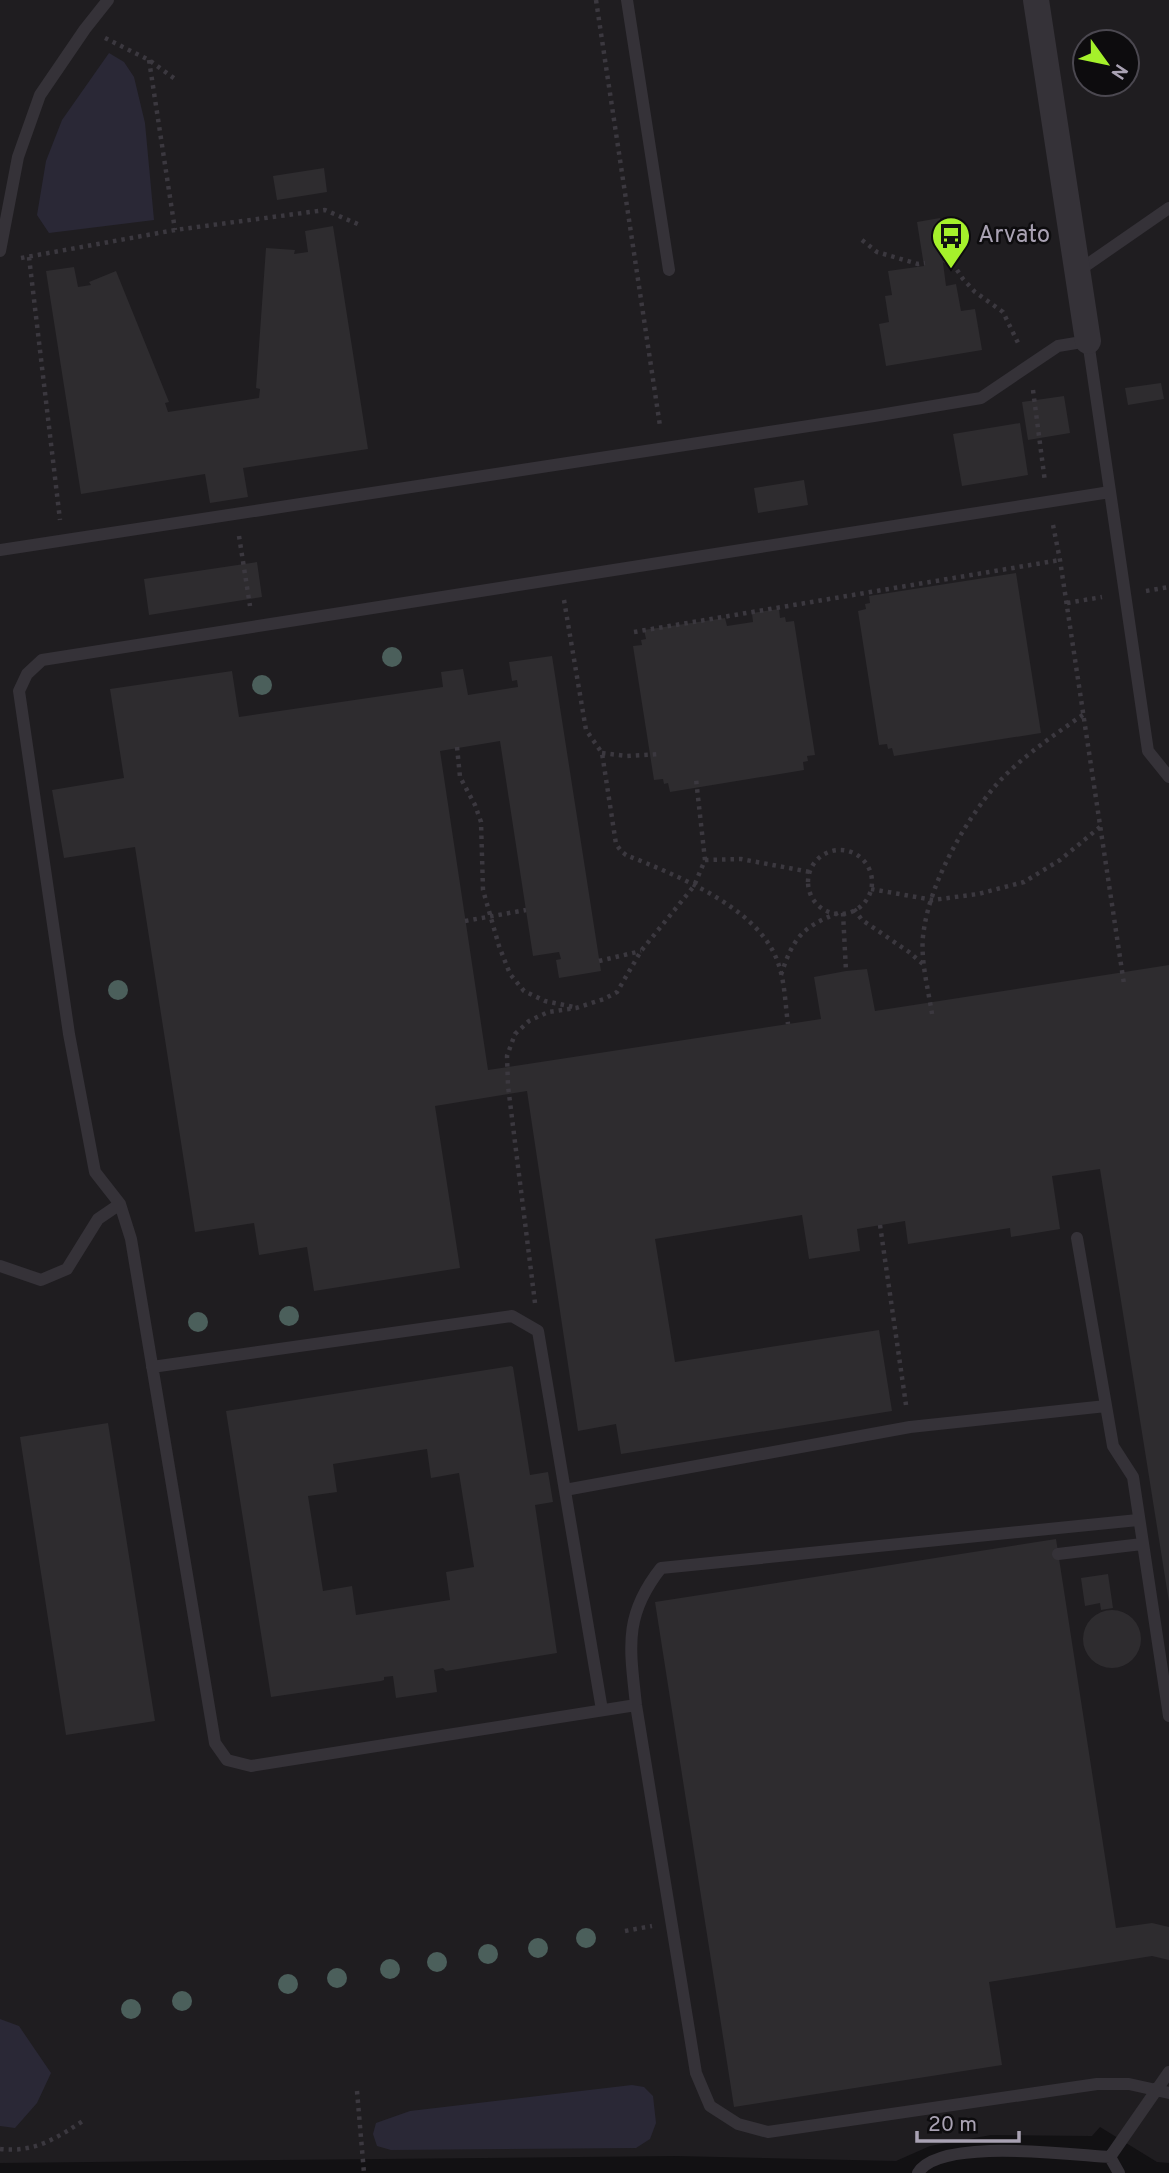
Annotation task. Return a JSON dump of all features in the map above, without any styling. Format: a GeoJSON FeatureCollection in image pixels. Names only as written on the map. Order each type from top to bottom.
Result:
{"type":"FeatureCollection","features":[{"type":"Feature","properties":{"kind":"street"},"geometry":{"type":"LineString","coordinates":[[1036,0],[1088,341]]}},
{"type":"Feature","properties":{"kind":"lane"},"geometry":{"type":"LineString","coordinates":[[0,251],[18,157],[40,94],[108,0]]}},
{"type":"Feature","properties":{"kind":"lane"},"geometry":{"type":"LineString","coordinates":[[627,0],[669,270]]}},
{"type":"Feature","properties":{"kind":"lane"},"geometry":{"type":"LineString","coordinates":[[1078,271],[1169,208]]}},
{"type":"Feature","properties":{"kind":"lane"},"geometry":{"type":"LineString","coordinates":[[0,550],[981,398],[1058,346],[1088,341],[1148,751],[1169,776]]}},
{"type":"Feature","properties":{"kind":"lane"},"geometry":{"type":"LineString","coordinates":[[636,1705],[251,1766],[228,1760],[215,1743],[131,1239],[120,1204],[95,1172],[69,1034],[19,691],[27,674],[43,660],[1110,492]]}},
{"type":"Feature","properties":{"kind":"lane"},"geometry":{"type":"LineString","coordinates":[[0,1266],[41,1280],[67,1269],[98,1219],[120,1204]]}},
{"type":"Feature","properties":{"kind":"lane"},"geometry":{"type":"LineString","coordinates":[[1077,1238],[1113,1446],[1133,1477],[1169,1716]]}},
{"type":"Feature","properties":{"kind":"lane"},"geometry":{"type":"LineString","coordinates":[[152,1367],[512,1316],[538,1331],[602,1710]]}},
{"type":"Feature","properties":{"kind":"lane"},"geometry":{"type":"LineString","coordinates":[[565,1490],[910,1427],[1106,1406]]}},
{"type":"Feature","properties":{"kind":"lane"},"geometry":{"type":"LineString","coordinates":[[1138,1520],[661,1569],[646,1587],[635,1611],[630,1644],[636,1705],[695,2073],[710,2106],[738,2124],[768,2132],[1097,2084],[1129,2084],[1164,2091]]}},
{"type":"Feature","properties":{"kind":"lane"},"geometry":{"type":"LineString","coordinates":[[1058,1553],[1142,1544]]}},
{"type":"Feature","properties":{"kind":"lane"},"geometry":{"type":"LineString","coordinates":[[1111,2157],[1164,2091],[1169,2072]]}},
{"type":"Feature","properties":{"kind":"lane"},"geometry":{"type":"LineString","coordinates":[[918,2173],[922,2167],[943,2156],[995,2150],[1111,2157]]}},
{"type":"Feature","properties":{"kind":"lane"},"geometry":{"type":"LineString","coordinates":[[1111,2157],[1119,2173]]}},
{"type":"Feature","properties":{"kind":"path"},"geometry":{"type":"LineString","coordinates":[[596,0],[664,447]]}},
{"type":"Feature","properties":{"kind":"path"},"geometry":{"type":"LineString","coordinates":[[85,29],[149,60],[175,79]]}},
{"type":"Feature","properties":{"kind":"path"},"geometry":{"type":"LineString","coordinates":[[149,60],[175,230]]}},
{"type":"Feature","properties":{"kind":"path"},"geometry":{"type":"LineString","coordinates":[[13,258],[175,230],[325,210],[360,225]]}},
{"type":"Feature","properties":{"kind":"path"},"geometry":{"type":"LineString","coordinates":[[862,240],[877,252],[918,264],[925,263]]}},
{"type":"Feature","properties":{"kind":"path"},"geometry":{"type":"LineString","coordinates":[[29,257],[62,541]]}},
{"type":"Feature","properties":{"kind":"path"},"geometry":{"type":"LineString","coordinates":[[944,261],[953,264],[975,292],[1003,312],[1018,343],[1043,376],[1032,392],[1067,603],[1124,984]]}},
{"type":"Feature","properties":{"kind":"path"},"geometry":{"type":"LineString","coordinates":[[235,514],[254,627]]}},
{"type":"Feature","properties":{"kind":"path"},"geometry":{"type":"LineString","coordinates":[[634,632],[1060,560]]}},
{"type":"Feature","properties":{"kind":"path"},"geometry":{"type":"LineString","coordinates":[[560,579],[586,730],[602,753],[616,844],[621,851],[727,903],[750,921],[770,945],[781,975],[788,1024]]}},
{"type":"Feature","properties":{"kind":"path"},"geometry":{"type":"LineString","coordinates":[[1067,603],[1124,594]]}},
{"type":"Feature","properties":{"kind":"path"},"geometry":{"type":"LineString","coordinates":[[932,1014],[924,966],[923,929],[943,868],[965,829],[996,785],[1038,747],[1084,714]]}},
{"type":"Feature","properties":{"kind":"path"},"geometry":{"type":"LineString","coordinates":[[457,747],[460,777],[481,822],[483,890],[510,974],[524,991],[545,1001],[576,1008]]}},
{"type":"Feature","properties":{"kind":"path"},"geometry":{"type":"LineString","coordinates":[[602,753],[627,756],[659,754]]}},
{"type":"Feature","properties":{"kind":"path"},"geometry":{"type":"LineString","coordinates":[[538,1331],[507,1056],[514,1034],[529,1021],[548,1012],[576,1008],[617,992],[641,951],[694,886],[705,860],[696,779]]}},
{"type":"Feature","properties":{"kind":"path"},"geometry":{"type":"LineString","coordinates":[[871,889],[933,900],[978,894],[1024,882],[1060,860],[1100,827]]}},
{"type":"Feature","properties":{"kind":"path"},"geometry":{"type":"LineString","coordinates":[[781,975],[790,948],[801,932],[820,920],[854,909],[866,899],[871,889],[871,879],[864,861],[847,851],[827,852],[819,858],[810,872],[808,886],[811,896],[827,911],[841,913]]}},
{"type":"Feature","properties":{"kind":"path"},"geometry":{"type":"LineString","coordinates":[[705,860],[741,859],[810,872]]}},
{"type":"Feature","properties":{"kind":"path"},"geometry":{"type":"LineString","coordinates":[[854,909],[862,920],[900,945],[924,966]]}},
{"type":"Feature","properties":{"kind":"path"},"geometry":{"type":"LineString","coordinates":[[465,921],[526,910]]}},
{"type":"Feature","properties":{"kind":"path"},"geometry":{"type":"LineString","coordinates":[[841,913],[846,971]]}},
{"type":"Feature","properties":{"kind":"path"},"geometry":{"type":"LineString","coordinates":[[599,961],[641,951]]}},
{"type":"Feature","properties":{"kind":"path"},"geometry":{"type":"LineString","coordinates":[[880,1225],[910,1427]]}},
{"type":"Feature","properties":{"kind":"path"},"geometry":{"type":"LineString","coordinates":[[357,2091],[364,2173]]}},
{"type":"Feature","properties":{"kind":"path"},"geometry":{"type":"LineString","coordinates":[[0,2149],[15,2151],[50,2143],[86,2119]]}},
{"type":"Feature","properties":{"kind":"shaded area"},"geometry":{"type":"Polygon","coordinates":[[[0,0],[1169,0],[1169,2163],[1157,2162],[1100,2127],[1092,2136],[991,2135],[930,2146],[896,2161],[676,2156],[0,2163],[0,0]]]}},
{"type":"Feature","properties":{"kind":"shaded area"},"geometry":{"type":"Polygon","coordinates":[[[109,53],[124,62],[134,77],[145,123],[154,220],[49,233],[37,215],[46,161],[62,120],[109,53]]]}},
{"type":"Feature","properties":{"kind":"shaded area"},"geometry":{"type":"Polygon","coordinates":[[[0,2019],[19,2026],[51,2073],[37,2103],[15,2128],[0,2126],[0,2019]]]}},
{"type":"Feature","properties":{"kind":"shaded area"},"geometry":{"type":"Polygon","coordinates":[[[632,2085],[644,2087],[653,2096],[656,2123],[650,2139],[636,2148],[391,2150],[377,2146],[373,2134],[376,2123],[410,2111],[632,2085]]]}},
{"type":"Feature","properties":{"kind":"building"},"geometry":{"type":"Polygon","coordinates":[[[324,168],[327,192],[277,200],[273,176],[324,168]]]}},
{"type":"Feature","properties":{"kind":"building"},"geometry":{"type":"Polygon","coordinates":[[[940,218],[946,254],[942,255],[946,286],[956,284],[961,311],[975,309],[982,350],[886,366],[879,324],[889,322],[885,296],[892,295],[888,271],[924,266],[917,222],[940,218]]]}},
{"type":"Feature","properties":{"kind":"building"},"geometry":{"type":"Polygon","coordinates":[[[333,226],[368,449],[243,468],[248,497],[210,503],[205,474],[81,494],[46,271],[74,267],[78,287],[91,285],[89,282],[116,271],[169,402],[165,403],[168,412],[259,398],[260,389],[256,388],[266,248],[295,250],[294,254],[308,252],[305,231],[333,226]]]}},
{"type":"Feature","properties":{"kind":"building"},"geometry":{"type":"Polygon","coordinates":[[[1161,383],[1164,399],[1128,405],[1125,388],[1161,383]]]}},
{"type":"Feature","properties":{"kind":"building"},"geometry":{"type":"Polygon","coordinates":[[[1064,396],[1070,433],[1028,440],[1022,402],[1064,396]]]}},
{"type":"Feature","properties":{"kind":"building"},"geometry":{"type":"Polygon","coordinates":[[[1020,423],[1028,475],[962,486],[953,434],[1020,423]]]}},
{"type":"Feature","properties":{"kind":"building"},"geometry":{"type":"Polygon","coordinates":[[[804,480],[808,505],[758,513],[754,488],[804,480]]]}},
{"type":"Feature","properties":{"kind":"building"},"geometry":{"type":"Polygon","coordinates":[[[257,562],[262,597],[149,615],[144,579],[257,562]]]}},
{"type":"Feature","properties":{"kind":"building"},"geometry":{"type":"Polygon","coordinates":[[[1016,573],[1041,733],[894,756],[892,748],[888,749],[887,744],[879,745],[858,611],[866,609],[865,604],[870,603],[869,596],[1016,573]]]}},
{"type":"Feature","properties":{"kind":"building"},"geometry":{"type":"Polygon","coordinates":[[[779,609],[780,618],[785,617],[786,622],[794,621],[815,755],[807,756],[808,761],[803,762],[804,770],[670,792],[668,783],[664,784],[663,779],[654,780],[633,646],[642,645],[641,640],[646,639],[644,630],[725,618],[727,626],[753,622],[752,613],[779,609]]]}},
{"type":"Feature","properties":{"kind":"building"},"geometry":{"type":"Polygon","coordinates":[[[552,656],[601,971],[559,978],[556,960],[561,959],[559,952],[533,956],[500,741],[440,751],[488,1070],[821,1019],[814,977],[846,971],[867,969],[875,1011],[1169,965],[1169,1602],[1100,1169],[1052,1176],[1060,1229],[1011,1237],[1010,1228],[908,1244],[905,1221],[857,1229],[860,1251],[809,1259],[802,1215],[655,1239],[675,1362],[879,1330],[892,1411],[621,1454],[616,1424],[578,1431],[527,1091],[435,1106],[460,1268],[314,1291],[307,1247],[259,1255],[254,1223],[195,1232],[135,847],[64,858],[52,790],[124,778],[110,689],[232,671],[239,717],[443,687],[441,672],[463,669],[468,695],[518,687],[517,680],[512,681],[509,662],[552,656]]]}},
{"type":"Feature","properties":{"kind":"building"},"geometry":{"type":"Polygon","coordinates":[[[513,1367],[530,1475],[548,1472],[553,1502],[535,1505],[557,1653],[446,1671],[443,1668],[434,1670],[437,1692],[396,1698],[393,1676],[384,1677],[381,1681],[271,1697],[226,1411],[513,1367]],[[427,1449],[333,1464],[337,1492],[308,1496],[323,1591],[352,1586],[356,1615],[450,1600],[446,1572],[474,1567],[459,1473],[431,1478],[427,1449]]]}},
{"type":"Feature","properties":{"kind":"building"},"geometry":{"type":"Polygon","coordinates":[[[108,1423],[155,1721],[66,1735],[20,1437],[108,1423]]]}},
{"type":"Feature","properties":{"kind":"building"},"geometry":{"type":"Polygon","coordinates":[[[1056,1539],[1116,1928],[1152,1923],[1169,1927],[1169,1960],[1152,1956],[989,1982],[1002,2065],[734,2107],[655,1602],[1056,1539]]]}},
{"type":"Feature","properties":{"kind":"building"},"geometry":{"type":"Polygon","coordinates":[[[1108,1574],[1113,1608],[1101,1610],[1100,1603],[1085,1606],[1081,1578],[1108,1574]]]}},
{"type":"Feature","properties":{"kind":"building"},"geometry":{"type":"Polygon","coordinates":[[[1106,1610],[1118,1610],[1133,1618],[1141,1633],[1141,1645],[1133,1660],[1118,1668],[1106,1668],[1091,1660],[1083,1645],[1083,1633],[1091,1618],[1106,1610]]]}},
{"type":"Feature","properties":{"kind":"place","name":"Arvato"},"geometry":{"type":"Point","coordinates":[951,270]}}]}
